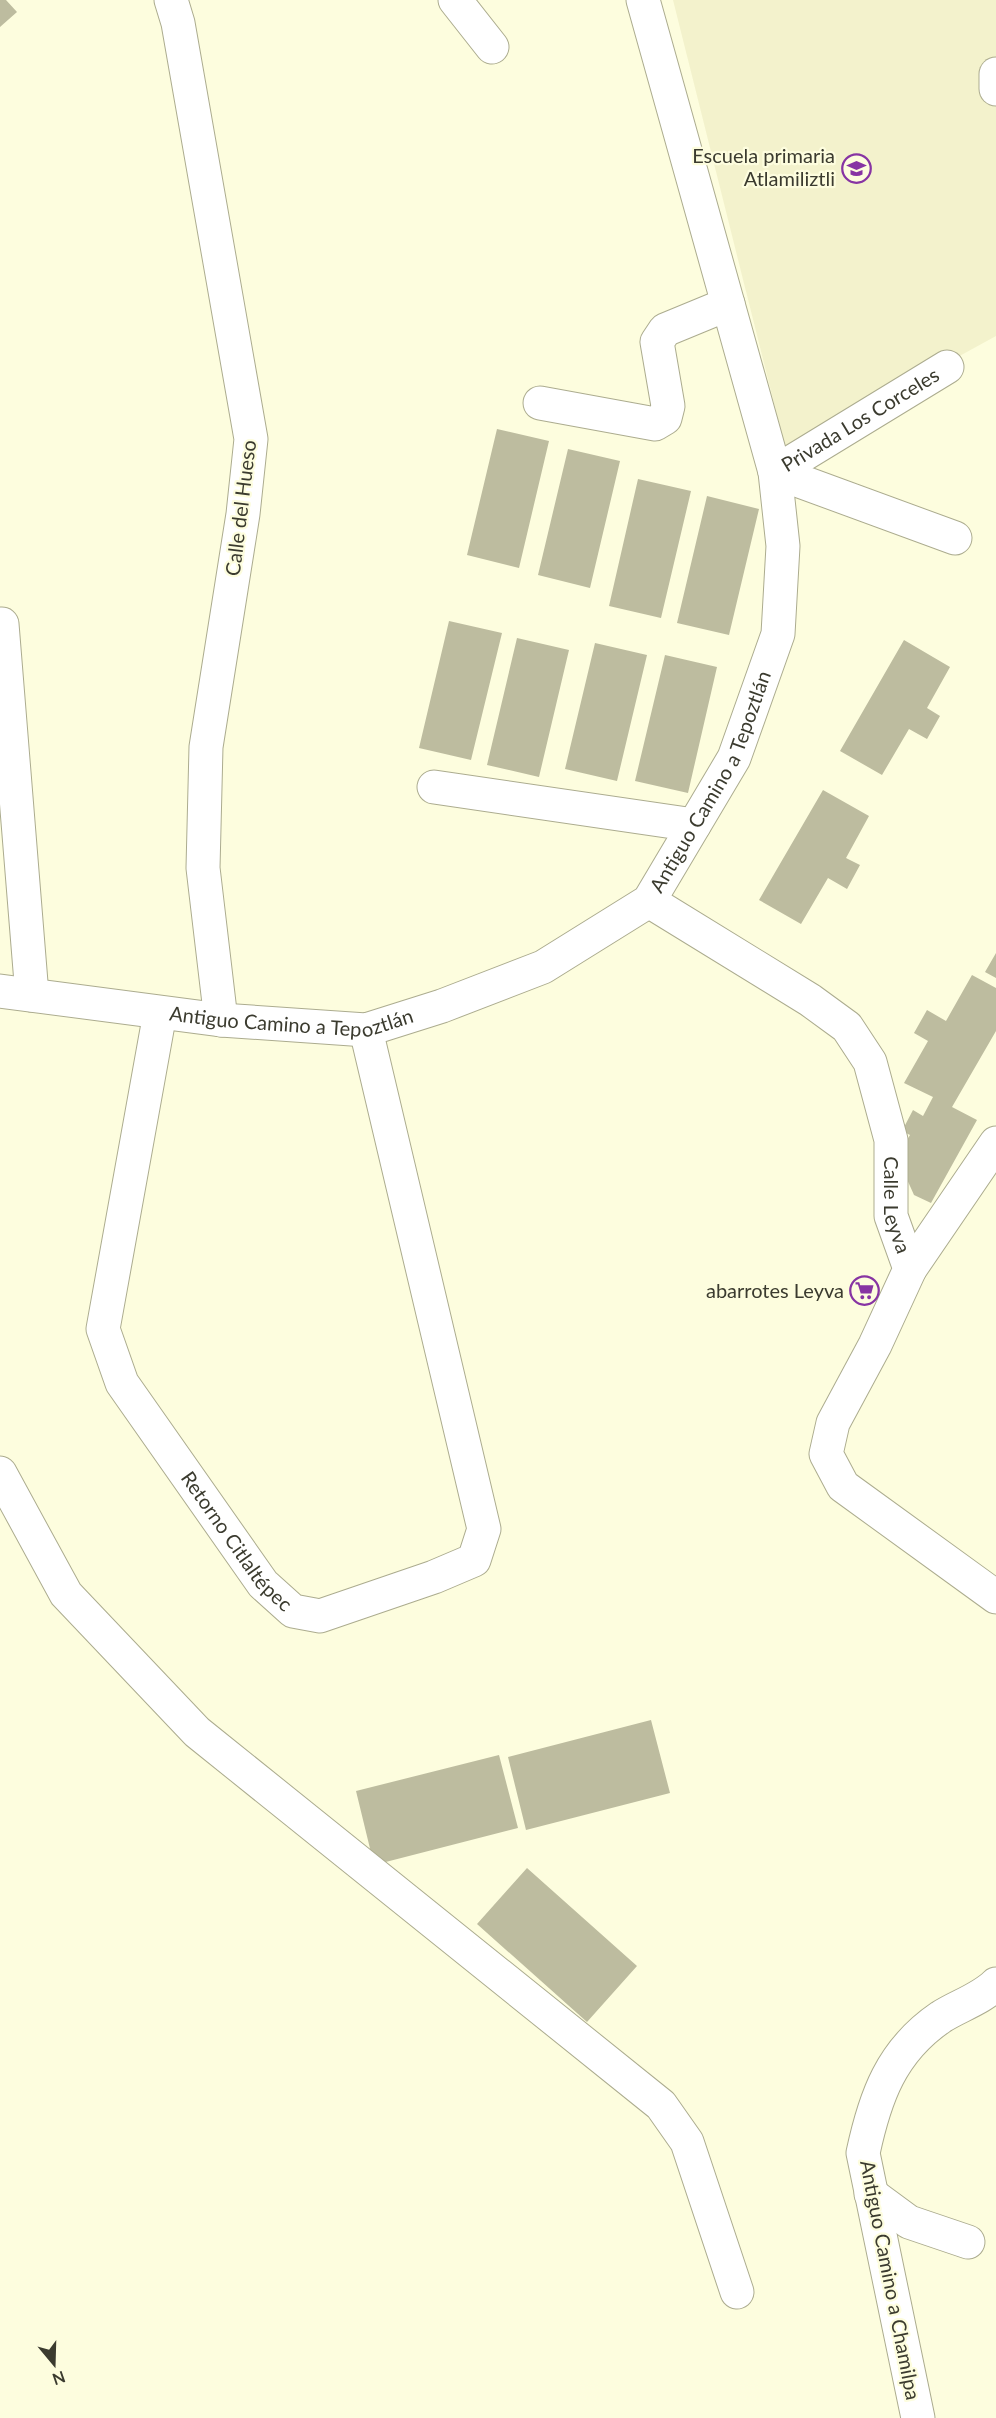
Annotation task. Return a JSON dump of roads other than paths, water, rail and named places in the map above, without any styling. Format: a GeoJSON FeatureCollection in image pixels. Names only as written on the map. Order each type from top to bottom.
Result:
{"type":"FeatureCollection","features":[{"type":"Feature","properties":{"kind":"street","name":"Calle del Hueso"},"geometry":{"type":"LineString","coordinates":[[171,0],[178,23],[251,439],[243,514],[206,747],[203,868],[221,1020]]}},
{"type":"Feature","properties":{"kind":"street"},"geometry":{"type":"LineString","coordinates":[[455,0],[492,47]]}},
{"type":"Feature","properties":{"kind":"street","name":"Antiguo Camino a Tepoztlán"},"geometry":{"type":"LineString","coordinates":[[0,991],[221,1020],[366,1030],[442,1006],[543,967],[648,900],[734,758],[778,634],[783,546],[775,472],[643,0]]}},
{"type":"Feature","properties":{"kind":"street"},"geometry":{"type":"LineString","coordinates":[[996,74],[996,89]]}},
{"type":"Feature","properties":{"kind":"street"},"geometry":{"type":"LineString","coordinates":[[540,403],[655,424],[665,418],[668,406],[657,342],[665,330],[728,304]]}},
{"type":"Feature","properties":{"kind":"street","name":"Privada Los Corceles"},"geometry":{"type":"LineString","coordinates":[[775,472],[947,367]]}},
{"type":"Feature","properties":{"kind":"street"},"geometry":{"type":"LineString","coordinates":[[775,472],[955,538]]}},
{"type":"Feature","properties":{"kind":"street"},"geometry":{"type":"LineString","coordinates":[[2,624],[32,995]]}},
{"type":"Feature","properties":{"kind":"street"},"geometry":{"type":"LineString","coordinates":[[434,787],[694,825]]}},
{"type":"Feature","properties":{"kind":"street","name":"Calle Leyva"},"geometry":{"type":"LineString","coordinates":[[648,900],[810,1000],[848,1027],[870,1062],[891,1140],[891,1216],[910,1269],[875,1345],[833,1423],[826,1454],[843,1486],[996,1597]]}},
{"type":"Feature","properties":{"kind":"street","name":"Retorno Citlaltépec"},"geometry":{"type":"LineString","coordinates":[[160,1012],[103,1329],[122,1383],[263,1584],[293,1611],[320,1617],[434,1577],[474,1560],[484,1529],[366,1030]]}},
{"type":"Feature","properties":{"kind":"street"},"geometry":{"type":"LineString","coordinates":[[910,1269],[996,1143]]}},
{"type":"Feature","properties":{"kind":"street"},"geometry":{"type":"LineString","coordinates":[[0,1473],[66,1594],[197,1732],[661,2105],[687,2142],[737,2292]]}},
{"type":"Feature","properties":{"kind":"street","name":"Antiguo Camino a Chamilpa"},"geometry":{"type":"LineString","coordinates":[[918,2418],[863,2153],[872,2111],[900,2052],[940,2018],[996,1984]]}},
{"type":"Feature","properties":{"kind":"street"},"geometry":{"type":"LineString","coordinates":[[871,2194],[909,2222],[968,2242]]}},
{"type":"Feature","properties":{"kind":"place","name":"Escuela primaria Atlamiliztli"},"geometry":{"type":"Point","coordinates":[856,168]}},
{"type":"Feature","properties":{"kind":"place","name":"abarrotes Leyva"},"geometry":{"type":"Point","coordinates":[865,1291]}}]}
